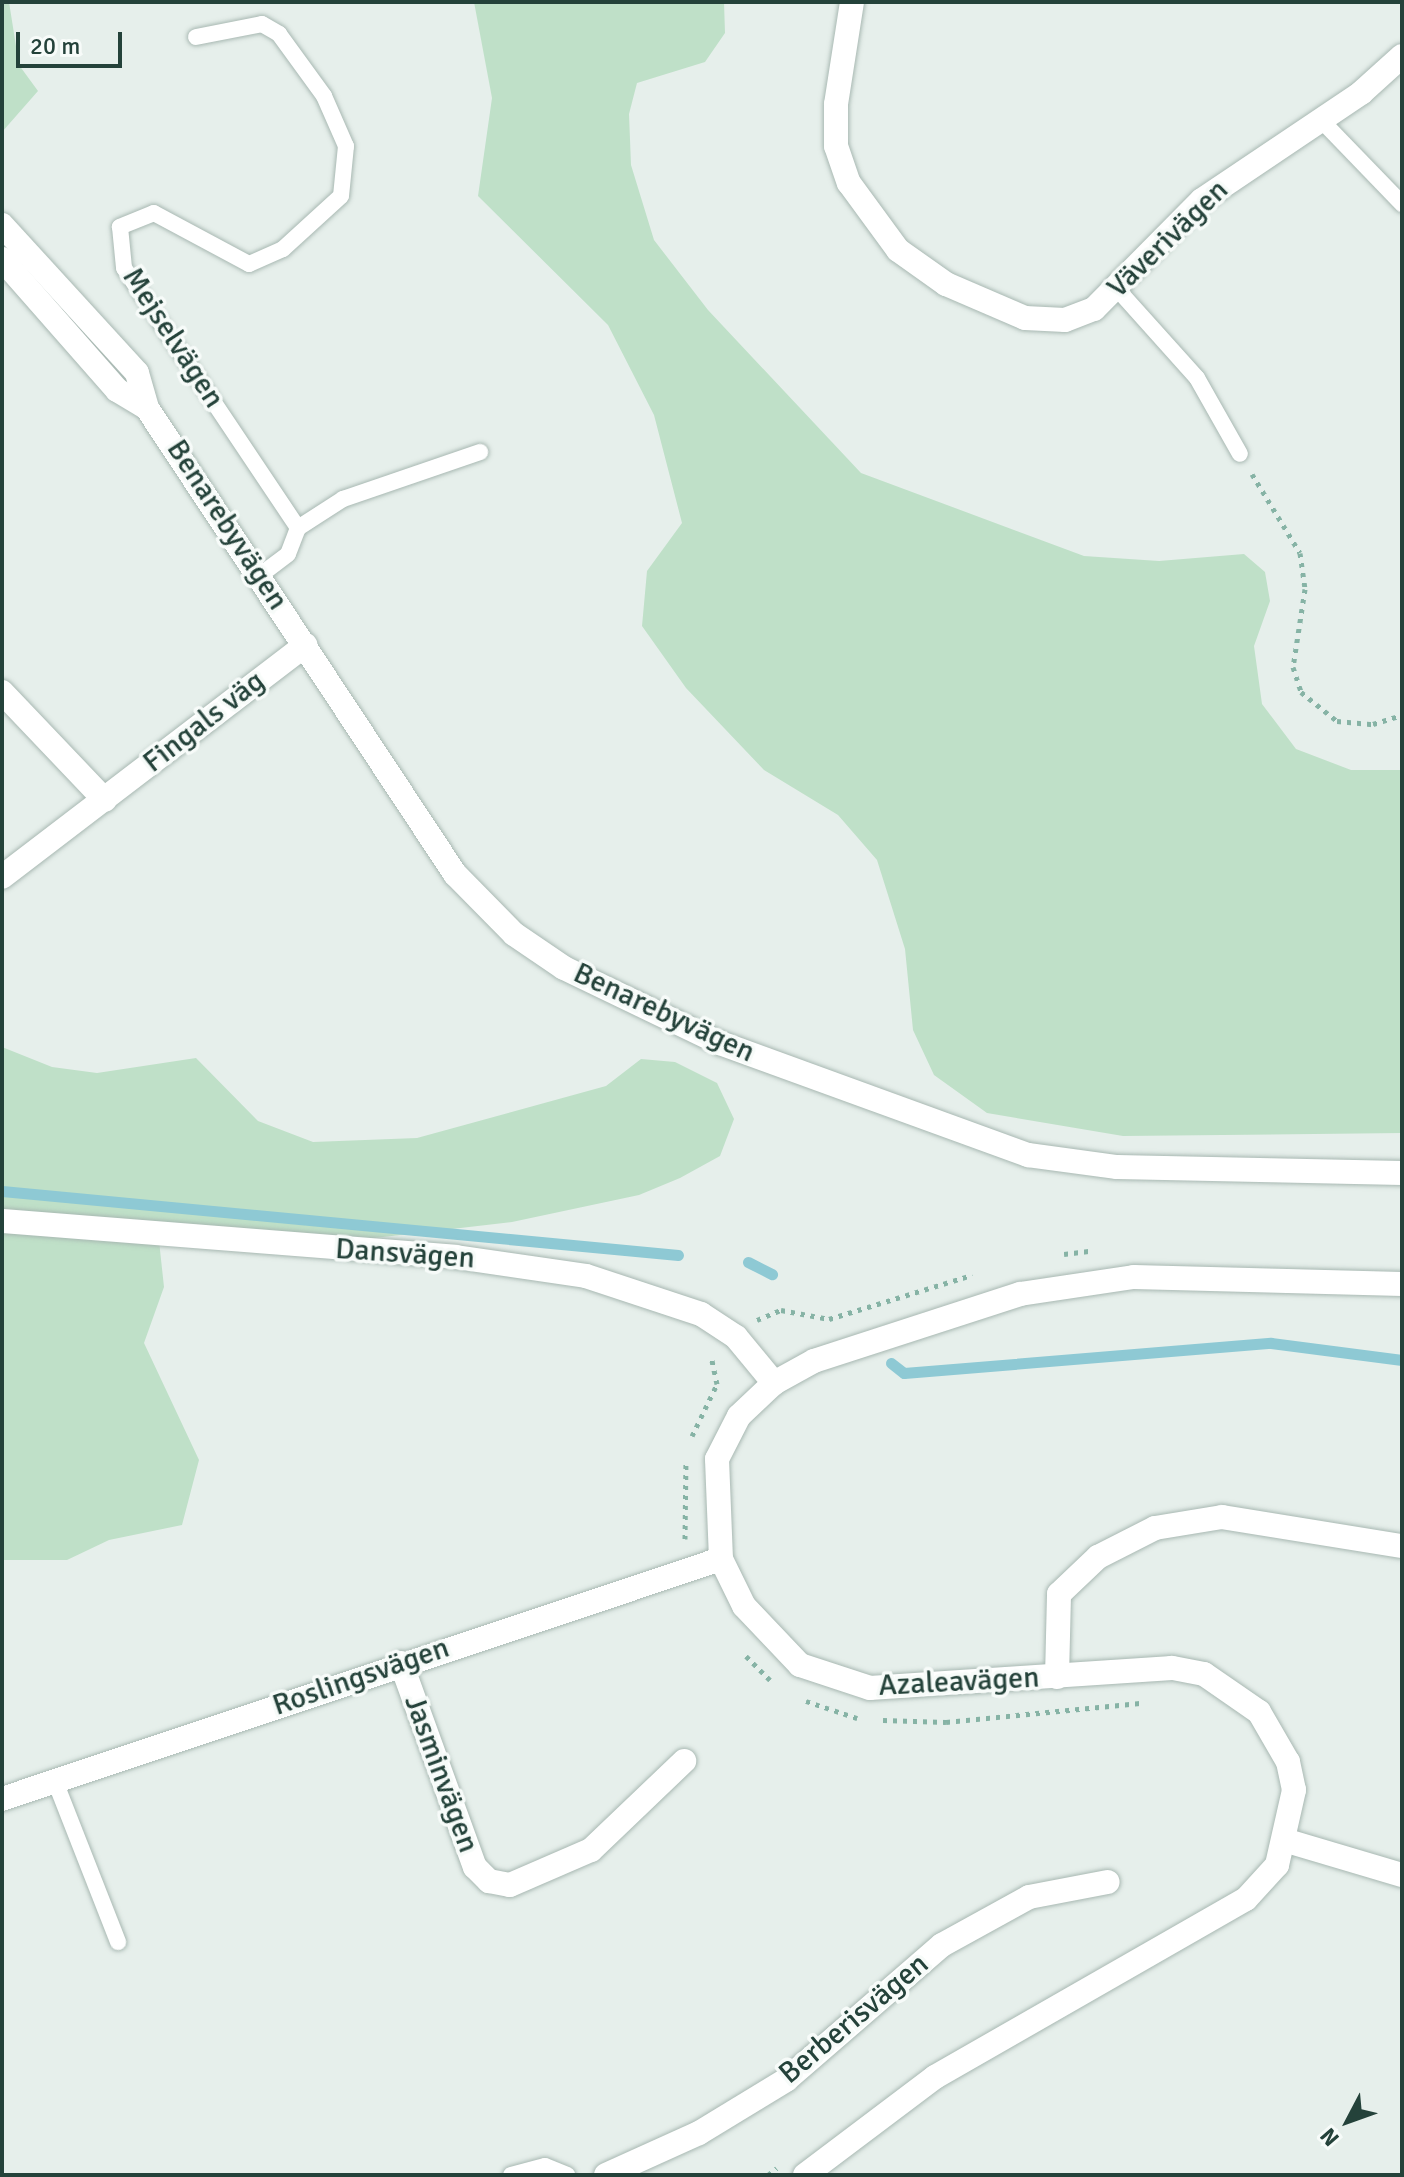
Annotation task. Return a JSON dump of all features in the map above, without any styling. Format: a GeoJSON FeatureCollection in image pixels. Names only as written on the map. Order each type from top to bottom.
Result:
{"type":"FeatureCollection","features":[{"type":"Feature","properties":{"kind":"street","name":"Väverivägen"},"geometry":{"type":"LineString","coordinates":[[852,2],[836,146],[871,221],[898,250],[946,284],[1025,318],[1065,320],[1119,291],[1202,200],[1321,120],[1402,56]]}},
{"type":"Feature","properties":{"kind":"street","name":"Benarebyvägen"},"geometry":{"type":"LineString","coordinates":[[2,225],[137,373],[147,408],[263,573],[305,645],[455,874],[514,934],[625,1001],[1028,1155],[1117,1167],[1402,1173]]}},
{"type":"Feature","properties":{"kind":"street","name":"Benarebyvägen"},"geometry":{"type":"LineString","coordinates":[[2,259],[117,390],[147,408]]}},
{"type":"Feature","properties":{"kind":"street","name":"Fingals väg"},"geometry":{"type":"LineString","coordinates":[[2,877],[305,645]]}},
{"type":"Feature","properties":{"kind":"street"},"geometry":{"type":"LineString","coordinates":[[2,692],[105,800]]}},
{"type":"Feature","properties":{"kind":"street","name":"Dansvägen"},"geometry":{"type":"LineString","coordinates":[[2,1221],[527,1264],[657,1297],[736,1337],[774,1383]]}},
{"type":"Feature","properties":{"kind":"street","name":"Azaleavägen"},"geometry":{"type":"LineString","coordinates":[[805,2175],[947,2069],[1246,1899],[1272,1872],[1287,1841],[1294,1790],[1288,1762],[1276,1735],[1237,1693],[1204,1674],[1172,1668],[911,1689],[831,1679],[768,1637],[721,1559],[717,1459],[739,1416],[774,1383],[873,1337],[1082,1283],[1227,1276],[1402,1284]]}},
{"type":"Feature","properties":{"kind":"street"},"geometry":{"type":"LineString","coordinates":[[1057,1677],[1059,1594],[1098,1557],[1155,1528],[1252,1519],[1402,1546]]}},
{"type":"Feature","properties":{"kind":"street","name":"Roslingsvägen"},"geometry":{"type":"LineString","coordinates":[[2,1799],[401,1663],[721,1559]]}},
{"type":"Feature","properties":{"kind":"street","name":"Jasminvägen"},"geometry":{"type":"LineString","coordinates":[[401,1663],[475,1867],[489,1881],[510,1885],[591,1850],[684,1761]]}},
{"type":"Feature","properties":{"kind":"street"},"geometry":{"type":"LineString","coordinates":[[1287,1841],[1402,1875]]}},
{"type":"Feature","properties":{"kind":"street","name":"Berberisvägen"},"geometry":{"type":"LineString","coordinates":[[606,2175],[699,2133],[786,2080],[942,1945],[1029,1897],[1108,1882]]}},
{"type":"Feature","properties":{"kind":"lane","name":"Mejselvägen"},"geometry":{"type":"LineString","coordinates":[[196,37],[262,24],[279,34],[324,96],[346,146],[341,196],[283,249],[249,264],[154,213],[120,227],[124,268],[298,528]]}},
{"type":"Feature","properties":{"kind":"lane"},"geometry":{"type":"LineString","coordinates":[[1321,120],[1402,204]]}},
{"type":"Feature","properties":{"kind":"lane"},"geometry":{"type":"LineString","coordinates":[[1119,291],[1197,378],[1240,454]]}},
{"type":"Feature","properties":{"kind":"lane"},"geometry":{"type":"LineString","coordinates":[[263,573],[288,554],[298,528],[378,482],[480,452]]}},
{"type":"Feature","properties":{"kind":"lane"},"geometry":{"type":"LineString","coordinates":[[55,1781],[118,1942]]}},
{"type":"Feature","properties":{"kind":"lane"},"geometry":{"type":"LineString","coordinates":[[511,2175],[545,2166],[567,2175]]}},
{"type":"Feature","properties":{"kind":"path"},"geometry":{"type":"LineString","coordinates":[[1240,454],[1300,553],[1305,589],[1293,667],[1301,692],[1337,721],[1373,724],[1402,715]]}},
{"type":"Feature","properties":{"kind":"path"},"geometry":{"type":"LineString","coordinates":[[1051,1258],[1093,1250]]}},
{"type":"Feature","properties":{"kind":"path"},"geometry":{"type":"LineString","coordinates":[[693,1570],[684,1531],[683,1470],[717,1384],[708,1358],[766,1312],[829,1319],[976,1274]]}},
{"type":"Feature","properties":{"kind":"path"},"geometry":{"type":"LineString","coordinates":[[741,1650],[775,1683]]}},
{"type":"Feature","properties":{"kind":"path"},"geometry":{"type":"LineString","coordinates":[[798,1697],[864,1718]]}},
{"type":"Feature","properties":{"kind":"path"},"geometry":{"type":"LineString","coordinates":[[875,1719],[946,1722],[1152,1702]]}},
{"type":"Feature","properties":{"kind":"path"},"geometry":{"type":"LineString","coordinates":[[768,2175],[780,2165]]}},
{"type":"Feature","properties":{"kind":"green space"},"geometry":{"type":"Polygon","coordinates":[[[2,2],[9,2],[19,65],[38,91],[2,132],[2,2]]]}},
{"type":"Feature","properties":{"kind":"green space"},"geometry":{"type":"Polygon","coordinates":[[[474,2],[724,2],[725,33],[705,62],[637,83],[629,114],[631,165],[654,240],[708,310],[861,473],[1084,556],[1159,561],[1244,554],[1265,572],[1270,601],[1254,646],[1262,704],[1296,749],[1351,770],[1402,770],[1402,1133],[1123,1136],[987,1113],[934,1075],[913,1030],[905,949],[877,860],[838,815],[764,770],[686,688],[642,626],[647,571],[682,523],[654,415],[608,325],[478,196],[492,98],[474,2]]]}},
{"type":"Feature","properties":{"kind":"green space"},"geometry":{"type":"Polygon","coordinates":[[[2,1047],[52,1067],[97,1073],[196,1058],[258,1121],[313,1142],[417,1138],[606,1086],[641,1059],[675,1062],[717,1083],[734,1119],[720,1156],[680,1178],[639,1195],[512,1222],[357,1240],[157,1222],[164,1287],[144,1343],[199,1460],[182,1525],[109,1540],[67,1560],[2,1560],[2,1047]]]}},
{"type":"Feature","properties":{"kind":"waterway"},"geometry":{"type":"LineString","coordinates":[[2,1191],[678,1255]]}},
{"type":"Feature","properties":{"kind":"waterway"},"geometry":{"type":"LineString","coordinates":[[748,1262],[772,1274]]}},
{"type":"Feature","properties":{"kind":"waterway"},"geometry":{"type":"LineString","coordinates":[[891,1363],[904,1373],[1271,1343],[1402,1360]]}}]}
